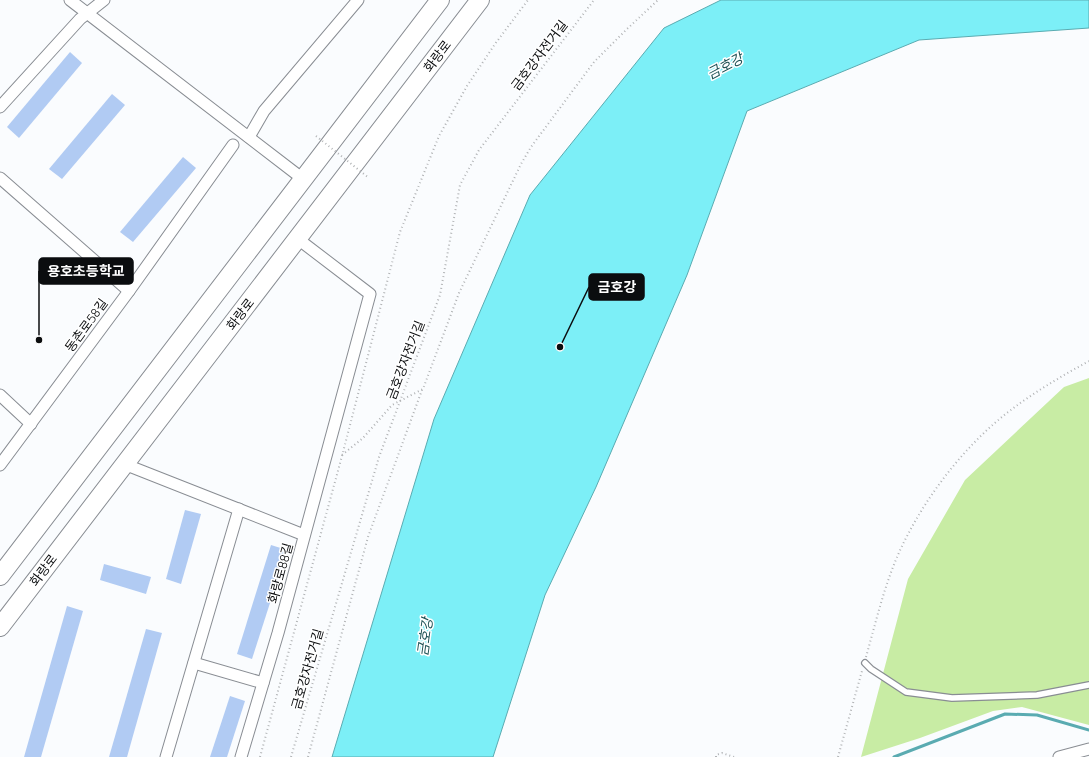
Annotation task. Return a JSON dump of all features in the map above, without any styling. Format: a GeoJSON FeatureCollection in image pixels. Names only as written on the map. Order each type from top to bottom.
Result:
{"type":"FeatureCollection","features":[{"type":"Feature","properties":{"kind":"main road"},"geometry":{"type":"LineString","coordinates":[[0,576],[440,0]]}},
{"type":"Feature","properties":{"kind":"main road","name":"화랑로"},"geometry":{"type":"LineString","coordinates":[[0,627],[480,0]]}},
{"type":"Feature","properties":{"kind":"street"},"geometry":{"type":"LineString","coordinates":[[70,0],[303,179]]}},
{"type":"Feature","properties":{"kind":"street"},"geometry":{"type":"LineString","coordinates":[[0,107],[80,19],[104,0]]}},
{"type":"Feature","properties":{"kind":"street"},"geometry":{"type":"LineString","coordinates":[[249,137],[264,111],[358,0]]}},
{"type":"Feature","properties":{"kind":"street","name":"동촌로58길"},"geometry":{"type":"LineString","coordinates":[[1,462],[31,424],[129,291],[233,145]]}},
{"type":"Feature","properties":{"kind":"street"},"geometry":{"type":"LineString","coordinates":[[0,178],[129,291]]}},
{"type":"Feature","properties":{"kind":"street"},"geometry":{"type":"LineString","coordinates":[[298,239],[370,294],[304,535]]}},
{"type":"Feature","properties":{"kind":"street"},"geometry":{"type":"LineString","coordinates":[[0,395],[31,424]]}},
{"type":"Feature","properties":{"kind":"street","name":"화랑로88길"},"geometry":{"type":"LineString","coordinates":[[124,464],[304,535],[263,683],[240,757]]}},
{"type":"Feature","properties":{"kind":"street"},"geometry":{"type":"LineString","coordinates":[[166,757],[239,509]]}},
{"type":"Feature","properties":{"kind":"street"},"geometry":{"type":"LineString","coordinates":[[194,663],[263,683]]}},
{"type":"Feature","properties":{"kind":"street"},"geometry":{"type":"LineString","coordinates":[[1059,757],[1089,749]]}},
{"type":"Feature","properties":{"kind":"lane"},"geometry":{"type":"LineString","coordinates":[[865,663],[871,669],[906,692],[952,698],[1037,695],[1089,685]]}},
{"type":"Feature","properties":{"kind":"path"},"geometry":{"type":"LineString","coordinates":[[260,757],[342,456],[400,232],[439,136],[494,44],[528,0]]}},
{"type":"Feature","properties":{"kind":"path","name":"금호강자전거길"},"geometry":{"type":"LineString","coordinates":[[291,757],[379,458],[399,400],[440,295],[460,185],[479,150],[594,0]]}},
{"type":"Feature","properties":{"kind":"path"},"geometry":{"type":"LineString","coordinates":[[308,757],[368,537],[459,293],[521,164],[535,141],[594,62],[658,0]]}},
{"type":"Feature","properties":{"kind":"path"},"geometry":{"type":"LineString","coordinates":[[316,136],[369,178]]}},
{"type":"Feature","properties":{"kind":"path"},"geometry":{"type":"LineString","coordinates":[[838,757],[886,586],[904,543],[928,500],[943,478],[987,430],[1019,404],[1054,380],[1089,360]]}},
{"type":"Feature","properties":{"kind":"path"},"geometry":{"type":"LineString","coordinates":[[342,456],[364,438],[392,405],[399,400],[411,396],[423,389]]}},
{"type":"Feature","properties":{"kind":"path"},"geometry":{"type":"LineString","coordinates":[[716,757],[722,753],[734,757]]}},
{"type":"Feature","properties":{"kind":"green space"},"geometry":{"type":"Polygon","coordinates":[[[1089,378],[1089,725],[1022,707],[993,711],[920,738],[861,757],[908,579],[965,480],[1064,387],[1089,378]]]}},
{"type":"Feature","properties":{"kind":"water","name":"금호강"},"geometry":{"type":"Polygon","coordinates":[[[721,0],[1089,0],[1089,28],[919,40],[747,111],[687,275],[596,487],[545,595],[493,757],[332,757],[434,419],[530,195],[664,28],[721,0]]]}},
{"type":"Feature","properties":{"kind":"building"},"geometry":{"type":"Polygon","coordinates":[[[70,52],[82,63],[19,138],[7,127],[70,52]]]}},
{"type":"Feature","properties":{"kind":"building"},"geometry":{"type":"Polygon","coordinates":[[[112,94],[125,105],[62,179],[49,169],[112,94]]]}},
{"type":"Feature","properties":{"kind":"building"},"geometry":{"type":"Polygon","coordinates":[[[183,157],[196,168],[133,242],[120,232],[183,157]]]}},
{"type":"Feature","properties":{"kind":"building"},"geometry":{"type":"Polygon","coordinates":[[[185,510],[201,514],[181,584],[166,579],[185,510]]]}},
{"type":"Feature","properties":{"kind":"building"},"geometry":{"type":"Polygon","coordinates":[[[271,545],[287,550],[252,659],[237,654],[271,545]]]}},
{"type":"Feature","properties":{"kind":"building"},"geometry":{"type":"Polygon","coordinates":[[[104,564],[151,577],[146,594],[100,580],[104,564]]]}},
{"type":"Feature","properties":{"kind":"building"},"geometry":{"type":"Polygon","coordinates":[[[67,606],[83,611],[41,757],[24,757],[67,606]]]}},
{"type":"Feature","properties":{"kind":"building"},"geometry":{"type":"Polygon","coordinates":[[[146,629],[162,633],[127,757],[109,757],[146,629]]]}},
{"type":"Feature","properties":{"kind":"building"},"geometry":{"type":"Polygon","coordinates":[[[230,696],[245,701],[227,757],[210,757],[230,696]]]}},
{"type":"Feature","properties":{"kind":"waterway"},"geometry":{"type":"LineString","coordinates":[[894,757],[1005,714],[1037,715],[1089,730]]}},
{"type":"Feature","properties":{"kind":"place","name":"용호초등학교"},"geometry":{"type":"Point","coordinates":[39,340]}},
{"type":"Feature","properties":{"kind":"place","name":"금호강"},"geometry":{"type":"Point","coordinates":[560,347]}}]}
